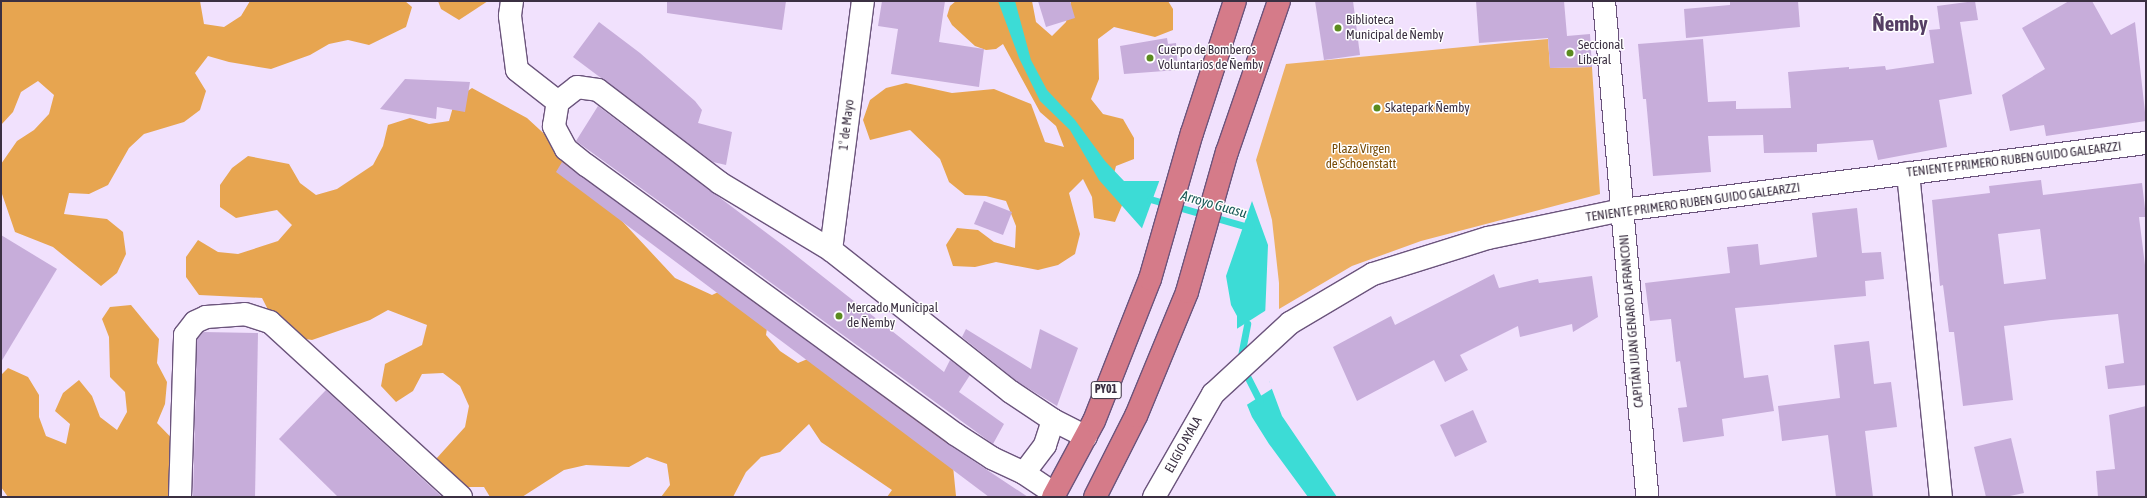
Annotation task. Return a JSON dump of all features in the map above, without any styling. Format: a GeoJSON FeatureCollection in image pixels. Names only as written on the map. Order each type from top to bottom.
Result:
{"type":"FeatureCollection","features":[{"type":"Feature","properties":{"kind":"highway","name":"PY01"},"geometry":{"type":"LineString","coordinates":[[1054,496],[1086,437],[1150,279],[1192,133],[1235,1]]}},
{"type":"Feature","properties":{"kind":"highway","name":"PY01"},"geometry":{"type":"LineString","coordinates":[[1095,497],[1136,416],[1187,292],[1227,152],[1279,1]]}},
{"type":"Feature","properties":{"kind":"street"},"geometry":{"type":"LineString","coordinates":[[512,1],[510,16],[517,70],[558,102]]}},
{"type":"Feature","properties":{"kind":"street","name":"1º de Mayo"},"geometry":{"type":"LineString","coordinates":[[831,250],[863,1]]}},
{"type":"Feature","properties":{"kind":"street","name":"CAPITÁN JUAN GENARO LAFRANCONI"},"geometry":{"type":"LineString","coordinates":[[1604,1],[1647,497]]}},
{"type":"Feature","properties":{"kind":"street"},"geometry":{"type":"LineString","coordinates":[[1054,496],[1024,473],[992,458],[955,434],[587,166],[566,149],[554,126],[558,102],[576,87],[598,90],[720,183],[831,250],[967,358],[1053,420],[1086,437]]}},
{"type":"Feature","properties":{"kind":"street","name":"TENIENTE PRIMERO RUBEN GUIDO GALEARZZI"},"geometry":{"type":"LineString","coordinates":[[1213,394],[1290,323],[1373,274],[1488,238],[1622,210],[2146,143]]}},
{"type":"Feature","properties":{"kind":"street"},"geometry":{"type":"LineString","coordinates":[[1908,173],[1941,497]]}},
{"type":"Feature","properties":{"kind":"street"},"geometry":{"type":"LineString","coordinates":[[180,497],[185,335],[195,322],[206,317],[245,314],[270,322],[461,497]]}},
{"type":"Feature","properties":{"kind":"street","name":"ELIGIO AYALA"},"geometry":{"type":"LineString","coordinates":[[1154,497],[1213,394]]}},
{"type":"Feature","properties":{"kind":"street"},"geometry":{"type":"LineString","coordinates":[[1024,473],[1045,445],[1053,420]]}},
{"type":"Feature","properties":{"kind":"green space","name":"Plaza Virgen de Schoenstatt"},"geometry":{"type":"Polygon","coordinates":[[[1548,39],[1550,68],[1592,67],[1600,194],[1421,241],[1352,266],[1279,309],[1279,283],[1272,220],[1256,160],[1286,64],[1548,39]]]}},
{"type":"Feature","properties":{"kind":"shaded area"},"geometry":{"type":"Polygon","coordinates":[[[1,1],[200,1],[204,24],[224,27],[241,16],[250,1],[405,1],[412,7],[406,27],[369,45],[348,40],[329,44],[310,55],[271,69],[229,62],[208,56],[195,73],[206,91],[200,110],[184,122],[144,134],[129,148],[108,185],[89,194],[69,193],[64,214],[107,219],[123,232],[126,254],[117,273],[101,286],[53,247],[15,232],[1,191],[1,164],[17,141],[34,130],[49,114],[54,95],[38,81],[21,92],[13,112],[1,125],[1,1]]]}},
{"type":"Feature","properties":{"kind":"shaded area"},"geometry":{"type":"Polygon","coordinates":[[[438,1],[488,1],[459,20],[441,9],[438,1]]]}},
{"type":"Feature","properties":{"kind":"shaded area"},"geometry":{"type":"Polygon","coordinates":[[[956,1],[1032,1],[1036,22],[1052,36],[1066,22],[1071,1],[1168,1],[1173,9],[1173,30],[1155,37],[1114,27],[1098,39],[1099,79],[1091,99],[1103,114],[1123,119],[1134,138],[1134,159],[1116,166],[1111,185],[1123,203],[1115,222],[1094,218],[1092,197],[1083,179],[1069,193],[1080,234],[1075,254],[1058,265],[1038,270],[996,262],[975,267],[953,266],[946,245],[957,228],[978,230],[994,242],[1015,248],[1016,226],[1006,201],[986,196],[965,195],[949,182],[940,159],[910,130],[870,140],[863,120],[870,100],[886,88],[906,83],[952,93],[994,89],[1031,104],[1045,142],[1064,147],[1056,126],[1040,112],[1003,44],[996,49],[986,50],[975,46],[952,25],[947,16],[950,6],[956,1]]]}},
{"type":"Feature","properties":{"kind":"shaded area"},"geometry":{"type":"Polygon","coordinates":[[[998,1],[1015,1],[1031,60],[1047,90],[1075,120],[1105,161],[1124,181],[1166,181],[1147,234],[1099,180],[1070,130],[1040,101],[1019,58],[998,1]]]}},
{"type":"Feature","properties":{"kind":"shaded area"},"geometry":{"type":"Polygon","coordinates":[[[472,88],[527,118],[565,153],[596,178],[591,196],[608,206],[675,278],[712,295],[731,286],[750,286],[766,298],[769,315],[766,335],[780,351],[798,363],[817,355],[837,356],[854,369],[862,390],[883,391],[936,421],[952,456],[956,496],[887,497],[892,490],[821,442],[809,424],[780,452],[761,457],[746,472],[733,497],[661,497],[670,485],[667,464],[647,457],[629,467],[586,465],[564,470],[522,497],[490,497],[484,487],[463,487],[445,478],[436,459],[465,427],[469,406],[460,386],[443,373],[422,374],[413,391],[396,402],[381,386],[385,364],[422,345],[427,325],[388,310],[370,320],[312,340],[281,335],[262,298],[199,295],[186,277],[186,257],[198,240],[218,252],[238,254],[278,241],[292,225],[277,210],[236,218],[220,207],[220,185],[232,168],[248,156],[289,164],[300,183],[316,195],[337,189],[373,165],[383,146],[388,125],[410,118],[429,124],[449,121],[455,100],[472,88]]]}},
{"type":"Feature","properties":{"kind":"shaded area"},"geometry":{"type":"Polygon","coordinates":[[[1252,201],[1268,245],[1265,318],[1237,337],[1237,316],[1231,305],[1226,276],[1252,201]]]}},
{"type":"Feature","properties":{"kind":"shaded area"},"geometry":{"type":"Polygon","coordinates":[[[131,305],[159,339],[157,363],[167,382],[165,404],[157,423],[187,454],[184,497],[8,497],[1,487],[1,375],[8,368],[28,377],[39,395],[39,417],[46,436],[66,444],[70,424],[55,411],[63,393],[79,380],[92,396],[100,417],[117,430],[127,412],[125,392],[110,377],[109,337],[102,319],[110,307],[131,305]]]}},
{"type":"Feature","properties":{"kind":"shaded area"},"geometry":{"type":"Polygon","coordinates":[[[1269,381],[1282,416],[1337,497],[1308,497],[1269,444],[1252,417],[1245,400],[1269,381]]]}},
{"type":"Feature","properties":{"kind":"pier"},"geometry":{"type":"Polygon","coordinates":[[[1160,179],[1168,182],[1148,235],[1146,235],[1141,231],[1160,179]]]}},
{"type":"Feature","properties":{"kind":"pier"},"geometry":{"type":"Polygon","coordinates":[[[1268,309],[1267,320],[1236,339],[1235,330],[1268,309]]]}},
{"type":"Feature","properties":{"kind":"pier"},"geometry":{"type":"Polygon","coordinates":[[[1268,379],[1273,388],[1245,406],[1243,399],[1268,379]]]}},
{"type":"Feature","properties":{"kind":"building"},"geometry":{"type":"Polygon","coordinates":[[[667,1],[786,1],[782,30],[667,13],[667,1]]]}},
{"type":"Feature","properties":{"kind":"building"},"geometry":{"type":"Polygon","coordinates":[[[882,1],[945,1],[939,42],[984,49],[979,87],[891,74],[898,29],[878,26],[882,1]]]}},
{"type":"Feature","properties":{"kind":"building"},"geometry":{"type":"Polygon","coordinates":[[[1038,1],[1070,1],[1075,18],[1046,27],[1038,1]]]}},
{"type":"Feature","properties":{"kind":"building","name":"Biblioteca Municipal de Ñemby"},"geometry":{"type":"Polygon","coordinates":[[[1315,1],[1353,1],[1360,55],[1324,60],[1315,1]]]}},
{"type":"Feature","properties":{"kind":"building"},"geometry":{"type":"Polygon","coordinates":[[[1476,1],[1564,1],[1567,36],[1590,34],[1592,67],[1550,68],[1548,38],[1479,43],[1476,1]]]}},
{"type":"Feature","properties":{"kind":"building"},"geometry":{"type":"Polygon","coordinates":[[[1730,1],[1798,1],[1800,27],[1686,38],[1684,9],[1730,5],[1730,1]]]}},
{"type":"Feature","properties":{"kind":"building"},"geometry":{"type":"Polygon","coordinates":[[[1975,1],[1978,20],[1960,22],[1972,94],[1939,100],[1947,147],[1878,160],[1873,140],[1817,144],[1817,152],[1764,153],[1763,135],[1708,136],[1711,172],[1653,176],[1646,99],[1643,99],[1638,44],[1703,39],[1708,102],[1736,101],[1736,109],[1791,108],[1788,72],[1849,67],[1849,69],[1885,66],[1886,70],[1934,63],[1929,30],[1940,29],[1937,6],[1975,1]]]}},
{"type":"Feature","properties":{"kind":"building"},"geometry":{"type":"Polygon","coordinates":[[[2069,1],[2092,1],[2111,35],[2135,22],[2146,121],[2046,136],[2044,125],[2010,131],[2002,95],[2045,69],[2022,28],[2069,1]]]}},
{"type":"Feature","properties":{"kind":"building"},"geometry":{"type":"Polygon","coordinates":[[[599,22],[640,53],[695,101],[702,110],[698,123],[732,132],[726,165],[713,162],[573,57],[599,22]]]}},
{"type":"Feature","properties":{"kind":"building","name":"Cuerpo de Bomberos Voluntarios de Ñemby"},"geometry":{"type":"Polygon","coordinates":[[[1167,38],[1168,44],[1176,43],[1178,70],[1124,74],[1120,46],[1167,38]]]}},
{"type":"Feature","properties":{"kind":"building"},"geometry":{"type":"Polygon","coordinates":[[[405,79],[470,82],[465,112],[437,107],[436,119],[380,109],[405,79]]]}},
{"type":"Feature","properties":{"kind":"building","name":"Mercado Municipal de Ñemby"},"geometry":{"type":"Polygon","coordinates":[[[598,106],[784,246],[944,372],[950,360],[970,375],[959,392],[1004,424],[993,444],[576,141],[598,106]]]}},
{"type":"Feature","properties":{"kind":"building"},"geometry":{"type":"Polygon","coordinates":[[[562,162],[948,444],[1028,497],[989,497],[556,172],[562,162]]]}},
{"type":"Feature","properties":{"kind":"building"},"geometry":{"type":"Polygon","coordinates":[[[2041,180],[2043,195],[2142,183],[2146,217],[2139,217],[2146,273],[2146,385],[2108,389],[2105,366],[2124,363],[2118,314],[2051,320],[2004,326],[2013,400],[1963,406],[1954,332],[1949,332],[1943,285],[1940,286],[1932,200],[1990,193],[1989,186],[2041,180]],[[2040,229],[1998,234],[2004,284],[2046,279],[2040,229]]]}},
{"type":"Feature","properties":{"kind":"building"},"geometry":{"type":"Polygon","coordinates":[[[984,201],[1012,212],[1003,235],[974,224],[984,201]]]}},
{"type":"Feature","properties":{"kind":"building"},"geometry":{"type":"Polygon","coordinates":[[[1857,208],[1862,253],[1881,252],[1884,279],[1865,281],[1866,296],[1735,308],[1744,378],[1768,375],[1774,411],[1722,419],[1724,436],[1683,442],[1678,408],[1687,407],[1680,361],[1676,362],[1671,319],[1650,321],[1645,283],[1730,273],[1727,247],[1758,244],[1760,265],[1817,257],[1812,213],[1857,208]]]}},
{"type":"Feature","properties":{"kind":"building"},"geometry":{"type":"Polygon","coordinates":[[[1,235],[57,269],[1,362],[1,235]]]}},
{"type":"Feature","properties":{"kind":"building"},"geometry":{"type":"Polygon","coordinates":[[[1494,274],[1499,288],[1538,279],[1539,283],[1592,276],[1598,317],[1573,332],[1572,324],[1520,337],[1518,326],[1460,355],[1468,370],[1445,382],[1434,360],[1357,401],[1333,347],[1391,316],[1395,325],[1494,274]]]}},
{"type":"Feature","properties":{"kind":"building"},"geometry":{"type":"Polygon","coordinates":[[[966,329],[1031,369],[1040,329],[1078,348],[1057,406],[1018,382],[962,337],[966,329]]]}},
{"type":"Feature","properties":{"kind":"building"},"geometry":{"type":"Polygon","coordinates":[[[203,332],[258,333],[255,497],[193,497],[197,339],[203,332]]]}},
{"type":"Feature","properties":{"kind":"building"},"geometry":{"type":"Polygon","coordinates":[[[1869,341],[1874,384],[1891,382],[1897,427],[1865,431],[1873,497],[1836,497],[1828,435],[1782,441],[1778,406],[1840,398],[1834,345],[1869,341]]]}},
{"type":"Feature","properties":{"kind":"building"},"geometry":{"type":"Polygon","coordinates":[[[326,390],[442,497],[338,497],[279,439],[326,390]]]}},
{"type":"Feature","properties":{"kind":"building"},"geometry":{"type":"Polygon","coordinates":[[[2146,406],[2146,497],[2098,497],[2096,471],[2115,469],[2109,415],[2146,406]]]}},
{"type":"Feature","properties":{"kind":"building"},"geometry":{"type":"Polygon","coordinates":[[[1473,410],[1487,442],[1455,457],[1440,425],[1473,410]]]}},
{"type":"Feature","properties":{"kind":"building"},"geometry":{"type":"Polygon","coordinates":[[[2011,438],[2024,493],[2005,497],[1986,497],[1974,447],[2011,438]]]}},
{"type":"Feature","properties":{"kind":"waterway","name":"Arroyo Guasu"},"geometry":{"type":"LineString","coordinates":[[1150,199],[1251,228]]}},
{"type":"Feature","properties":{"kind":"waterway","name":"Arroyo Guasu"},"geometry":{"type":"LineString","coordinates":[[1240,361],[1247,324]]}},
{"type":"Feature","properties":{"kind":"waterway","name":"Arroyo Guasu"},"geometry":{"type":"LineString","coordinates":[[1244,370],[1259,400]]}},
{"type":"Feature","properties":{"kind":"place","name":"Biblioteca Municipal de Ñemby"},"geometry":{"type":"Point","coordinates":[1338,28]}},
{"type":"Feature","properties":{"kind":"place","name":"Seccional Liberal"},"geometry":{"type":"Point","coordinates":[1570,53]}},
{"type":"Feature","properties":{"kind":"place","name":"Cuerpo de Bomberos Voluntarios de Ñemby"},"geometry":{"type":"Point","coordinates":[1150,58]}},
{"type":"Feature","properties":{"kind":"place","name":"Skatepark Ñemby"},"geometry":{"type":"Point","coordinates":[1377,108]}},
{"type":"Feature","properties":{"kind":"place","name":"Mercado Municipal de Ñemby"},"geometry":{"type":"Point","coordinates":[839,316]}},
{"type":"Feature","properties":{"kind":"district","name":"Ñemby"},"geometry":{"type":"Point","coordinates":[1900,23]}}]}
